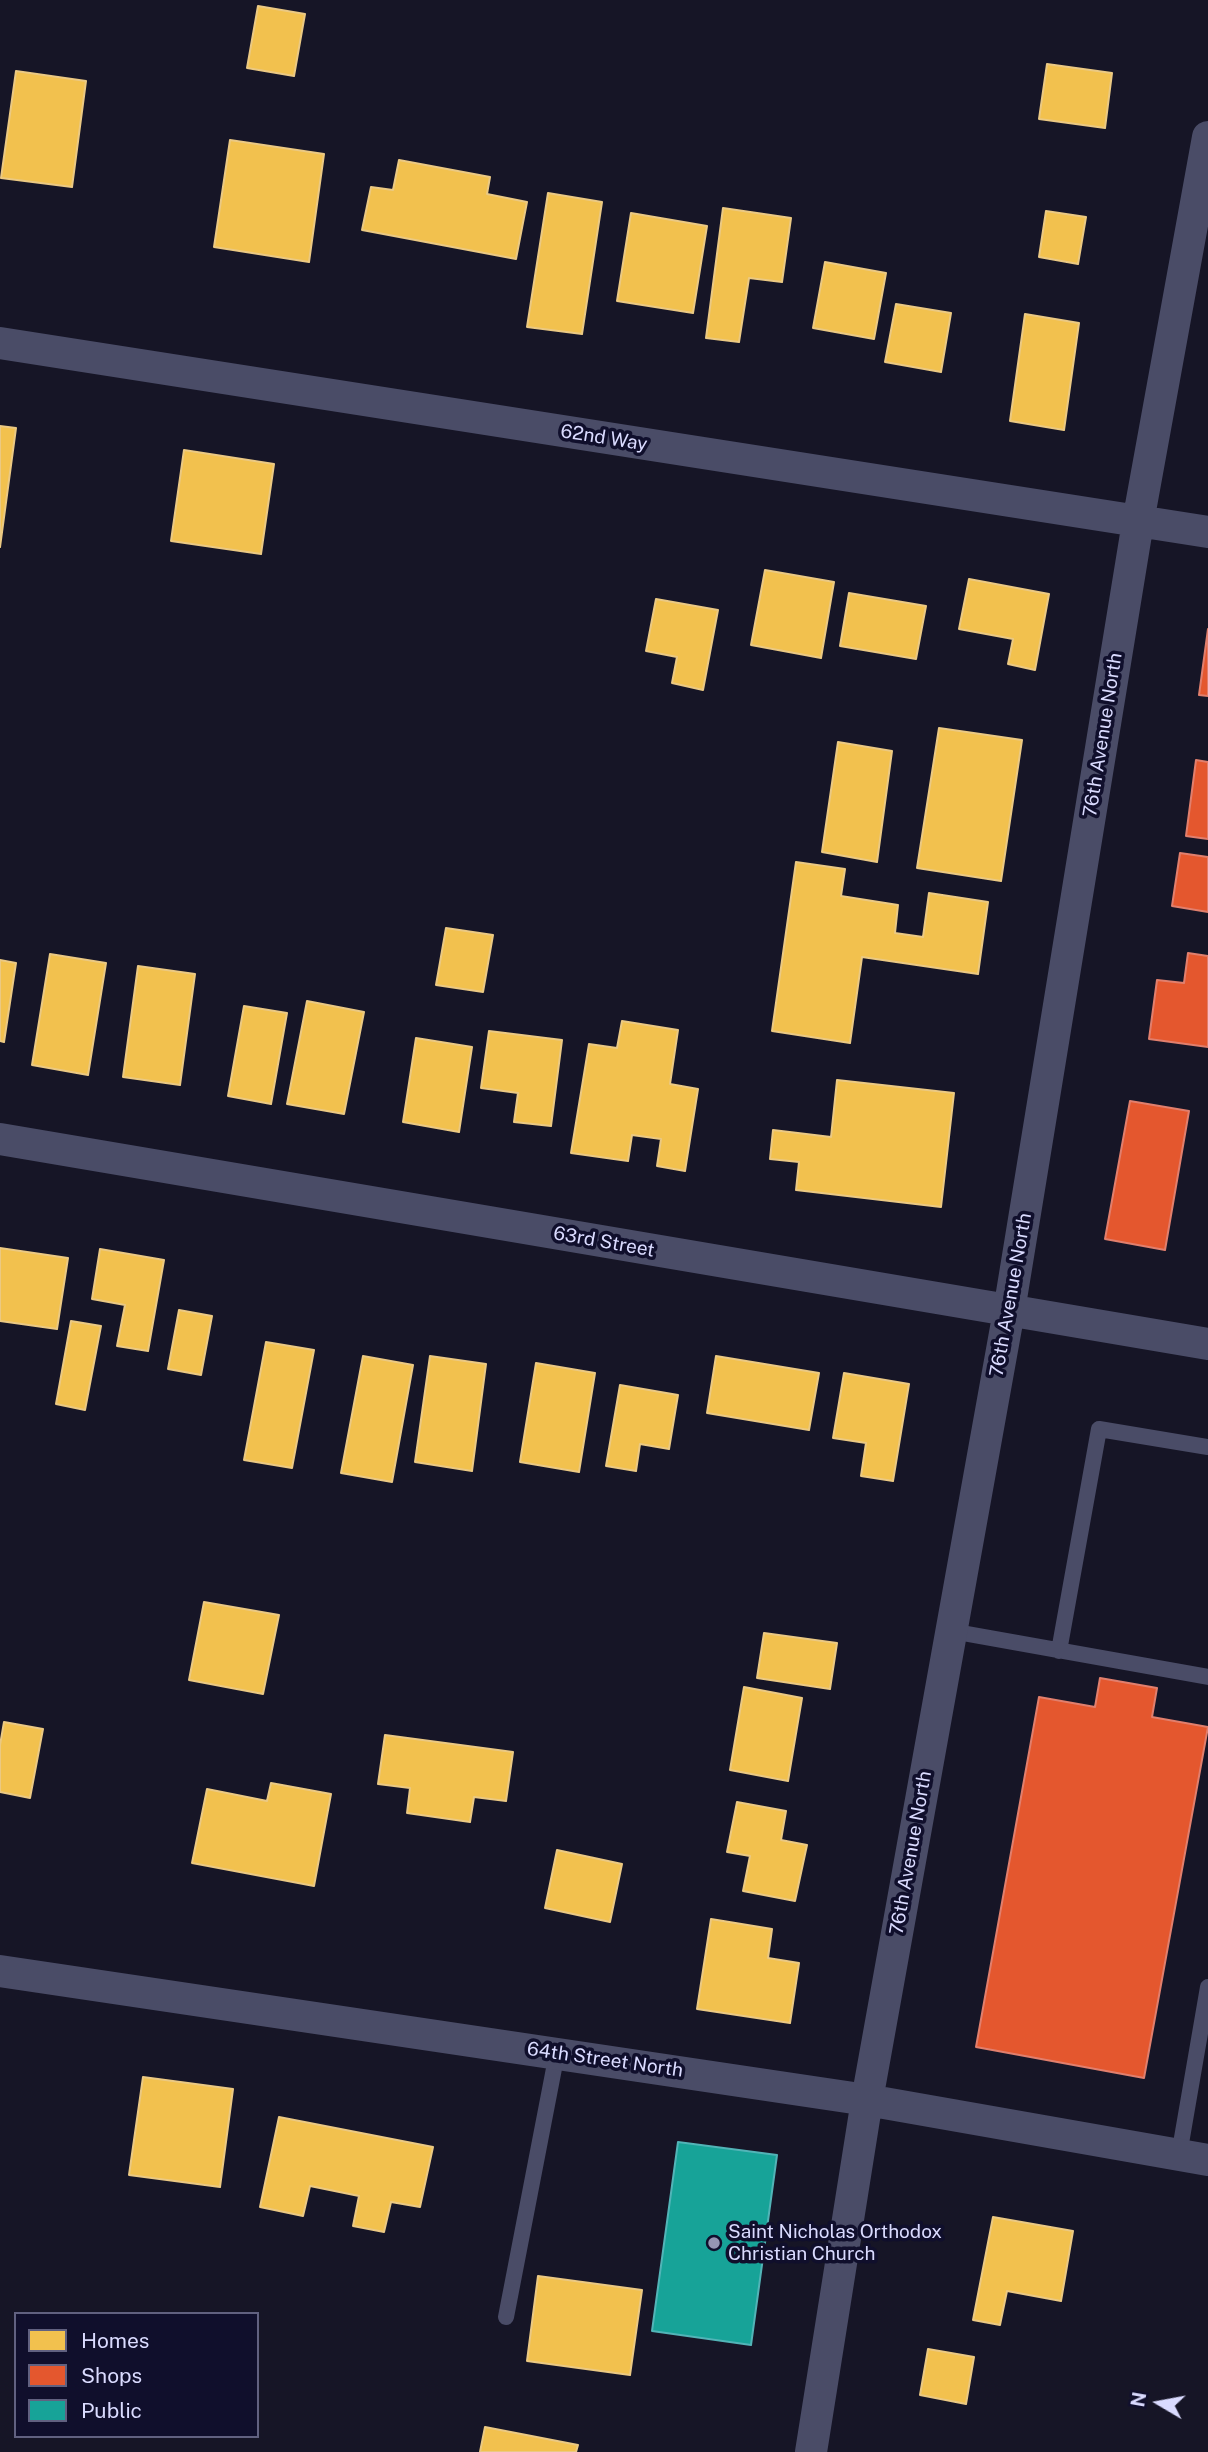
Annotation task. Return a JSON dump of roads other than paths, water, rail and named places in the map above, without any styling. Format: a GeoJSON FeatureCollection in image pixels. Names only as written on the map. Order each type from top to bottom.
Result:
{"type":"FeatureCollection","features":[{"type":"Feature","properties":{"kind":"street","name":"76th Avenue North"},"geometry":{"type":"LineString","coordinates":[[811,2452],[867,2099],[1009,1311],[1138,522],[1208,137]]}},
{"type":"Feature","properties":{"kind":"street","name":"62nd Way"},"geometry":{"type":"LineString","coordinates":[[0,343],[1208,532]]}},
{"type":"Feature","properties":{"kind":"street","name":"63rd Street"},"geometry":{"type":"LineString","coordinates":[[0,1139],[1208,1344]]}},
{"type":"Feature","properties":{"kind":"street","name":"64th Street North"},"geometry":{"type":"LineString","coordinates":[[0,1971],[867,2099],[1193,2157]]}},
{"type":"Feature","properties":{"kind":"lane"},"geometry":{"type":"LineString","coordinates":[[1059,1651],[1099,1429],[1208,1447]]}},
{"type":"Feature","properties":{"kind":"lane"},"geometry":{"type":"LineString","coordinates":[[951,1631],[1208,1677]]}},
{"type":"Feature","properties":{"kind":"lane"},"geometry":{"type":"LineString","coordinates":[[1193,2157],[1208,1987]]}},
{"type":"Feature","properties":{"kind":"lane"},"geometry":{"type":"LineString","coordinates":[[506,2317],[557,2053]]}},
{"type":"Feature","properties":{"kind":"place","name":"Saint Nicholas Orthodox Christian Church"},"geometry":{"type":"Point","coordinates":[714,2243]}}]}
